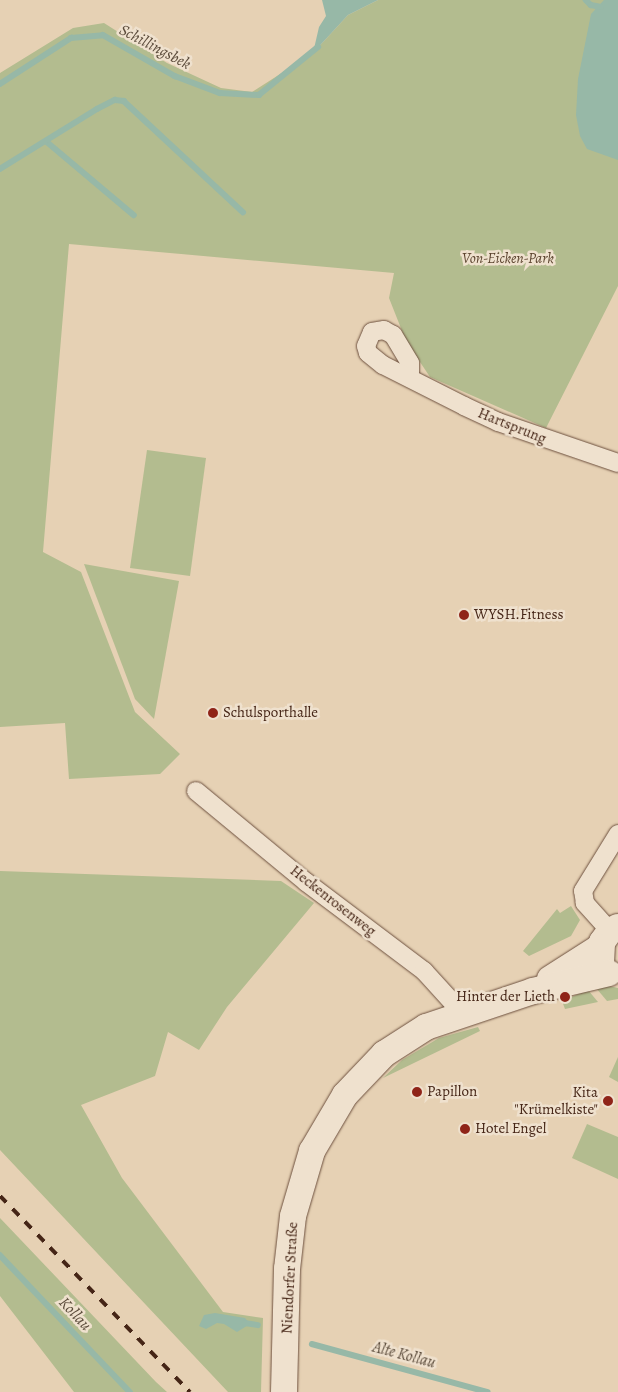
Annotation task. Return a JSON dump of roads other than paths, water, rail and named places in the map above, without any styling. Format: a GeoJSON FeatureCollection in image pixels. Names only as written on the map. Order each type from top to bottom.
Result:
{"type":"FeatureCollection","features":[{"type":"Feature","properties":{"kind":"main road","name":"Niendorfer Straße"},"geometry":{"type":"LineString","coordinates":[[532,991],[609,935]]}},
{"type":"Feature","properties":{"kind":"main road","name":"Niendorfer Straße"},"geometry":{"type":"LineString","coordinates":[[284,1392],[290,1232],[301,1182],[317,1140],[345,1095],[384,1054],[426,1027],[464,1016],[532,991],[613,976],[600,958],[609,935]]}},
{"type":"Feature","properties":{"kind":"street","name":"Hartsprung"},"geometry":{"type":"LineString","coordinates":[[410,378],[498,422],[618,463]]}},
{"type":"Feature","properties":{"kind":"street","name":"Heckenrosenweg"},"geometry":{"type":"LineString","coordinates":[[196,791],[306,882],[424,971],[464,1016]]}},
{"type":"Feature","properties":{"kind":"street"},"geometry":{"type":"LineString","coordinates":[[609,935],[585,903],[582,892],[618,834]]}},
{"type":"Feature","properties":{"kind":"waterway","name":"Schillingsbek"},"geometry":{"type":"LineString","coordinates":[[586,0],[591,5],[601,7]]}},
{"type":"Feature","properties":{"kind":"waterway","name":"Schillingsbek"},"geometry":{"type":"LineString","coordinates":[[0,84],[71,38],[103,35],[175,76],[220,93],[259,95],[318,47]]}},
{"type":"Feature","properties":{"kind":"waterway"},"geometry":{"type":"LineString","coordinates":[[0,169],[97,109],[115,100],[124,101],[243,212]]}},
{"type":"Feature","properties":{"kind":"waterway"},"geometry":{"type":"LineString","coordinates":[[46,141],[134,215]]}},
{"type":"Feature","properties":{"kind":"waterway","name":"Kollau"},"geometry":{"type":"LineString","coordinates":[[0,1255],[130,1392]]}},
{"type":"Feature","properties":{"kind":"waterway","name":"Alte Kollau"},"geometry":{"type":"LineString","coordinates":[[245,1323],[258,1325]]}},
{"type":"Feature","properties":{"kind":"waterway","name":"Alte Kollau"},"geometry":{"type":"LineString","coordinates":[[312,1344],[488,1392]]}},
{"type":"Feature","properties":{"kind":"railway"},"geometry":{"type":"LineString","coordinates":[[0,1196],[190,1392]]}},
{"type":"Feature","properties":{"kind":"place","name":"WYSH.Fitness"},"geometry":{"type":"Point","coordinates":[464,615]}},
{"type":"Feature","properties":{"kind":"place","name":"Schulsporthalle"},"geometry":{"type":"Point","coordinates":[213,713]}},
{"type":"Feature","properties":{"kind":"place","name":"Hinter der Lieth"},"geometry":{"type":"Point","coordinates":[565,997]}},
{"type":"Feature","properties":{"kind":"place","name":"Papillon"},"geometry":{"type":"Point","coordinates":[417,1092]}},
{"type":"Feature","properties":{"kind":"place","name":"Kita \"Krümelkiste\""},"geometry":{"type":"Point","coordinates":[608,1101]}},
{"type":"Feature","properties":{"kind":"place","name":"Hotel Engel"},"geometry":{"type":"Point","coordinates":[465,1129]}},
{"type":"Feature","properties":{"kind":"park label","name":"Von-Eicken-Park"},"geometry":{"type":"Point","coordinates":[508,259]}}]}
